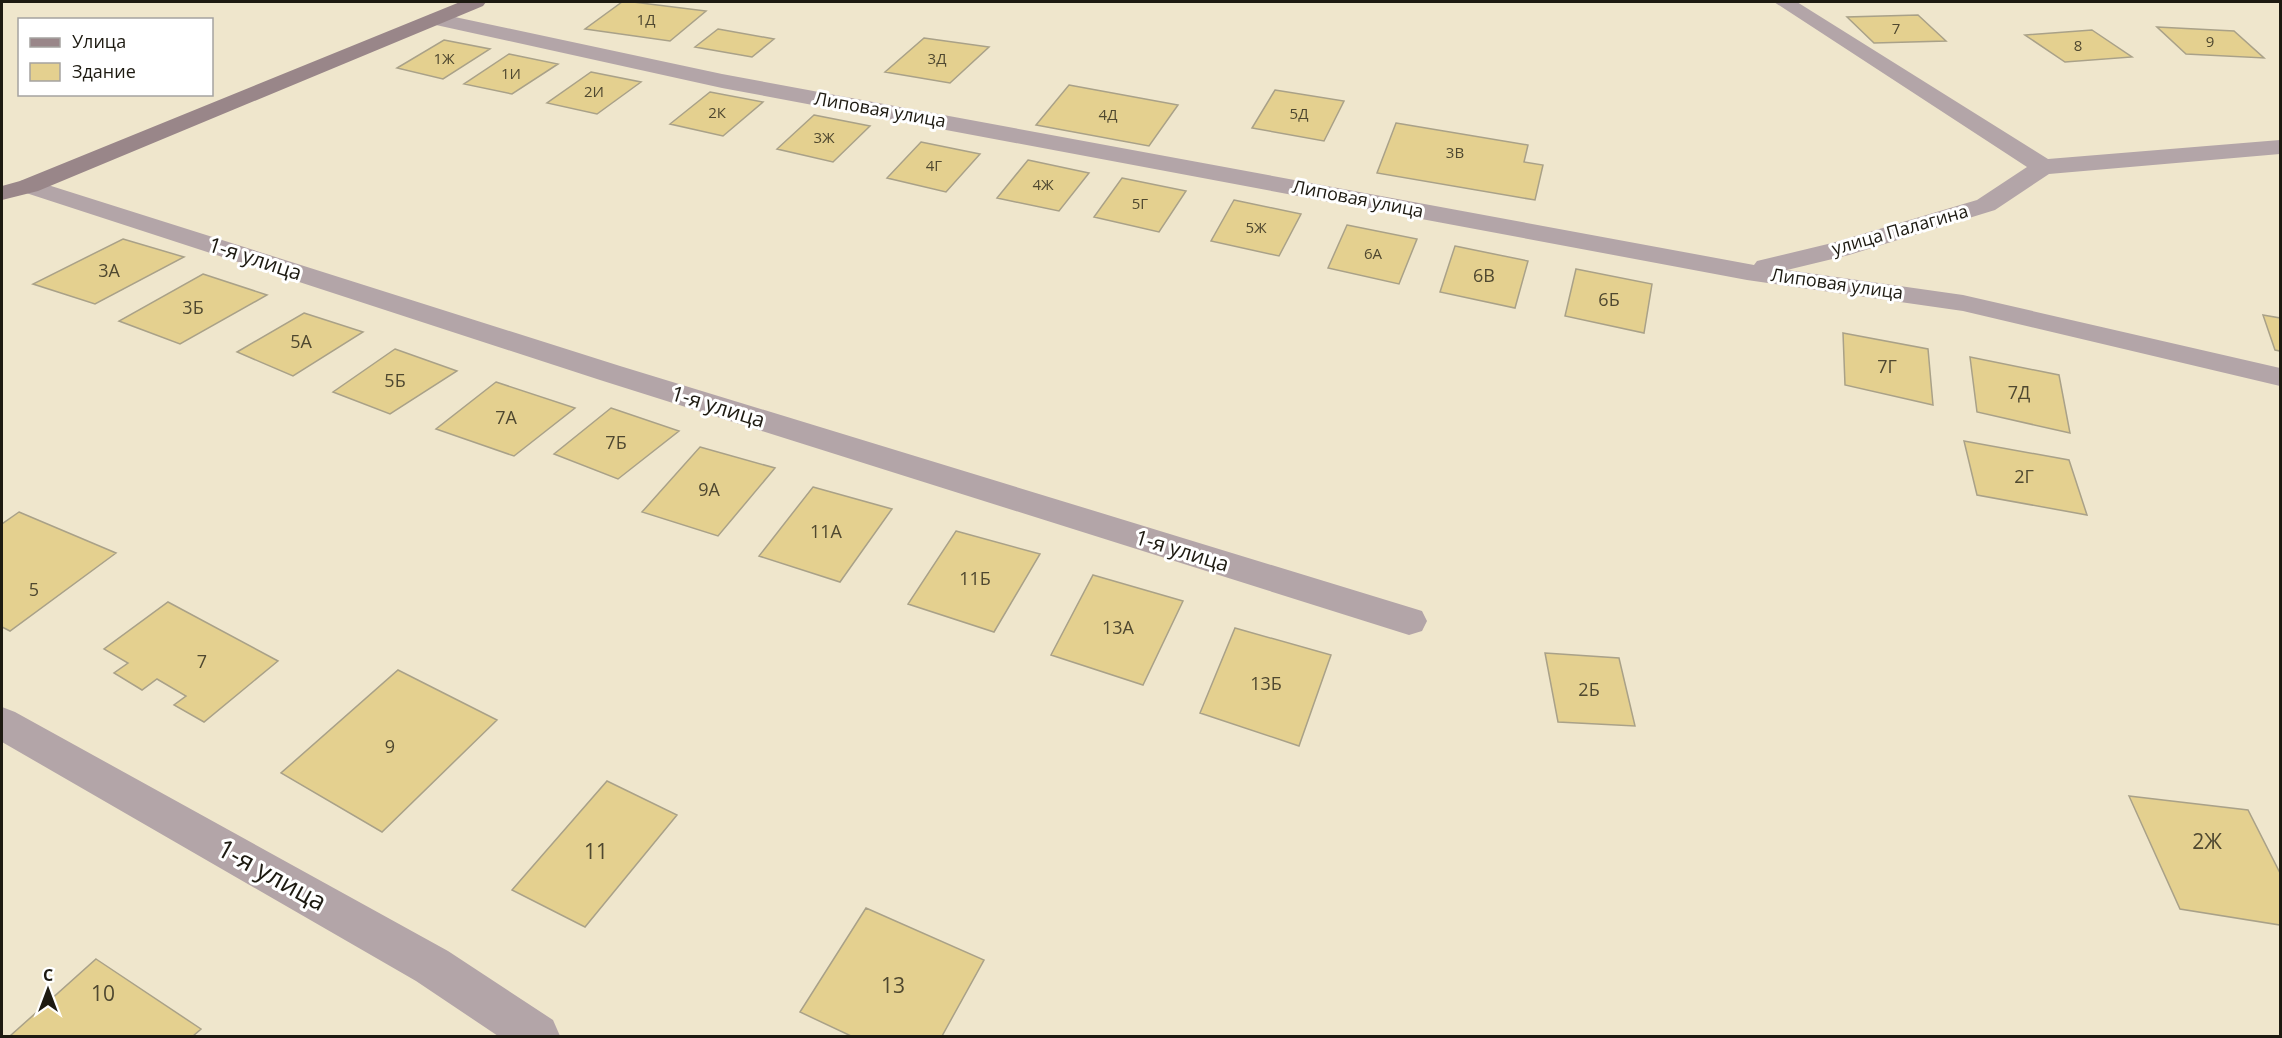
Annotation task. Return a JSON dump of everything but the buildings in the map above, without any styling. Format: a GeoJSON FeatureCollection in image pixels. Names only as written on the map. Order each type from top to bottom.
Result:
{"type":"FeatureCollection","features":[{"type":"Feature","properties":{"kind":"street"},"geometry":{"type":"LineString","coordinates":[[15,189],[476,2]]}},
{"type":"Feature","properties":{"kind":"street"},"geometry":{"type":"LineString","coordinates":[[1784,2],[2043,167]]}},
{"type":"Feature","properties":{"kind":"street","name":"Липовая улица"},"geometry":{"type":"LineString","coordinates":[[436,19],[722,81],[1747,272],[1963,303],[2280,377]]}},
{"type":"Feature","properties":{"kind":"street","name":"улица Палагина"},"geometry":{"type":"LineString","coordinates":[[1747,272],[1840,249],[1986,205],[2043,167],[2280,147]]}},
{"type":"Feature","properties":{"kind":"street","name":"1-я улица"},"geometry":{"type":"LineString","coordinates":[[15,189],[1409,621]]}},
{"type":"Feature","properties":{"kind":"street","name":"1-я улица"},"geometry":{"type":"LineString","coordinates":[[2,723],[432,966],[537,1036]]}}]}
